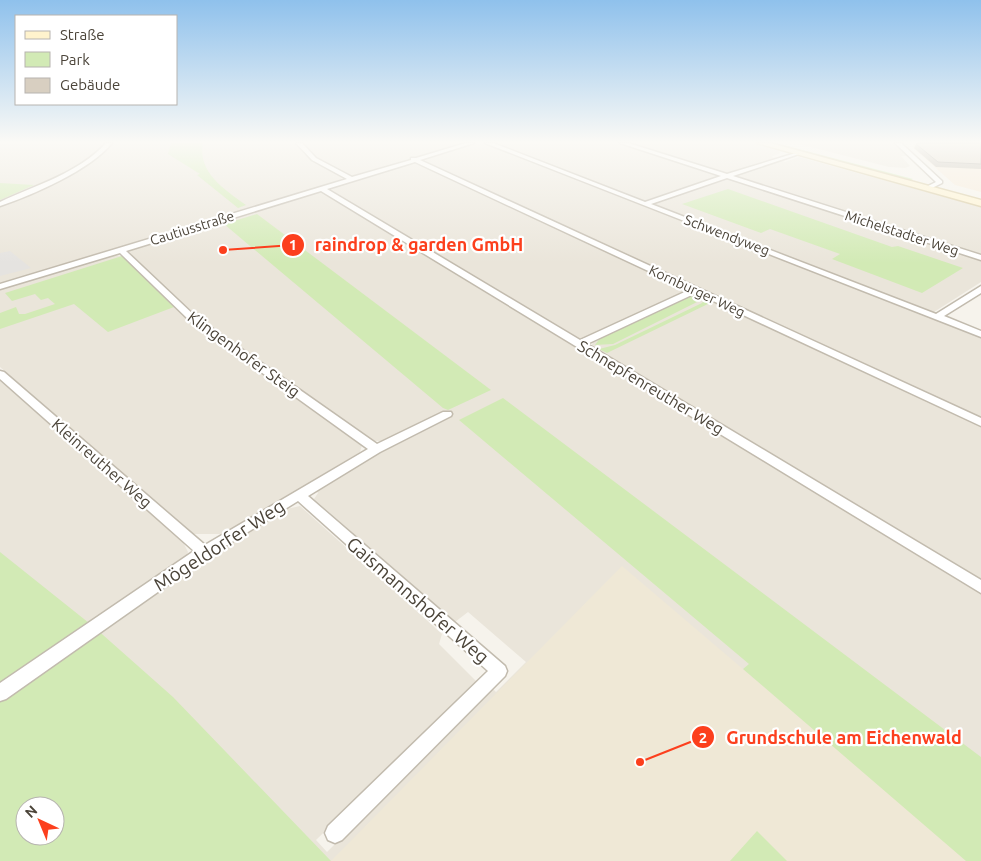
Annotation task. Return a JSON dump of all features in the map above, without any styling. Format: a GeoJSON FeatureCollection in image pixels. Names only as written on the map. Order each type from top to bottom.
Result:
{"type":"FeatureCollection","features":[{"type":"Feature","properties":{"kind":"main road"},"geometry":{"type":"LineString","coordinates":[[920,183],[981,196]]}},
{"type":"Feature","properties":{"kind":"main road"},"geometry":{"type":"LineString","coordinates":[[922,183],[981,203]]}},
{"type":"Feature","properties":{"kind":"street"},"geometry":{"type":"LineString","coordinates":[[0,204],[45,183]]}},
{"type":"Feature","properties":{"kind":"street","name":"Cautiusstraße"},"geometry":{"type":"LineString","coordinates":[[0,287],[337,183]]}},
{"type":"Feature","properties":{"kind":"street","name":"Kornburger Weg"},"geometry":{"type":"LineString","coordinates":[[465,183],[981,422]]}},
{"type":"Feature","properties":{"kind":"street","name":"Schwendyweg"},"geometry":{"type":"LineString","coordinates":[[591,183],[981,334]]}},
{"type":"Feature","properties":{"kind":"street"},"geometry":{"type":"LineString","coordinates":[[644,204],[707,183]]}},
{"type":"Feature","properties":{"kind":"street","name":"Michelstadter Weg"},"geometry":{"type":"LineString","coordinates":[[745,183],[981,258]]}},
{"type":"Feature","properties":{"kind":"street"},"geometry":{"type":"LineString","coordinates":[[932,186],[938,183]]}},
{"type":"Feature","properties":{"kind":"street","name":"Schnepfenreuther Weg"},"geometry":{"type":"LineString","coordinates":[[321,188],[981,587]]}},
{"type":"Feature","properties":{"kind":"street","name":"Klingenhofer Steig"},"geometry":{"type":"LineString","coordinates":[[121,250],[193,319],[376,449]]}},
{"type":"Feature","properties":{"kind":"street"},"geometry":{"type":"LineString","coordinates":[[937,317],[981,289]]}},
{"type":"Feature","properties":{"kind":"street"},"geometry":{"type":"LineString","coordinates":[[580,344],[696,290]]}},
{"type":"Feature","properties":{"kind":"street","name":"Kleinreuther Weg"},"geometry":{"type":"LineString","coordinates":[[0,374],[204,552]]}},
{"type":"Feature","properties":{"kind":"street","name":"Mögeldorfer Weg"},"geometry":{"type":"LineString","coordinates":[[0,693],[204,552],[376,449],[447,414]]}},
{"type":"Feature","properties":{"kind":"street","name":"Gaismannshofer Weg"},"geometry":{"type":"LineString","coordinates":[[298,495],[499,671],[335,833]]}},
{"type":"Feature","properties":{"kind":"shaded area"},"geometry":{"type":"Polygon","coordinates":[[[0,183],[41,183],[0,202],[0,183]]]}},
{"type":"Feature","properties":{"kind":"shaded area"},"geometry":{"type":"Polygon","coordinates":[[[47,183],[331,183],[0,283],[0,205],[47,183]]]}},
{"type":"Feature","properties":{"kind":"shaded area"},"geometry":{"type":"Polygon","coordinates":[[[345,183],[461,183],[687,290],[582,339],[578,339],[329,190],[345,183]]]}},
{"type":"Feature","properties":{"kind":"shaded area"},"geometry":{"type":"Polygon","coordinates":[[[471,183],[586,183],[981,337],[981,419],[471,183]]]}},
{"type":"Feature","properties":{"kind":"shaded area"},"geometry":{"type":"Polygon","coordinates":[[[597,183],[699,183],[643,201],[597,183]]]}},
{"type":"Feature","properties":{"kind":"shaded area"},"geometry":{"type":"Polygon","coordinates":[[[716,183],[742,183],[981,261],[981,282],[934,312],[930,312],[653,204],[716,183]]]}},
{"type":"Feature","properties":{"kind":"shaded area"},"geometry":{"type":"Polygon","coordinates":[[[752,183],[894,183],[981,207],[981,256],[752,183]]]}},
{"type":"Feature","properties":{"kind":"shaded area"},"geometry":{"type":"Polygon","coordinates":[[[953,183],[981,183],[981,192],[953,183]]]}},
{"type":"Feature","properties":{"kind":"shaded area"},"geometry":{"type":"Polygon","coordinates":[[[317,191],[324,193],[981,593],[981,861],[0,861],[0,698],[199,560],[278,511],[300,506],[442,634],[439,644],[478,683],[316,840],[327,852],[490,690],[493,689],[496,692],[526,662],[468,612],[455,622],[314,499],[318,493],[315,489],[385,441],[374,441],[215,331],[181,302],[129,252],[130,249],[317,191]]]}},
{"type":"Feature","properties":{"kind":"shaded area"},"geometry":{"type":"Polygon","coordinates":[[[10,251],[31,268],[0,276],[0,253],[10,251]]]}},
{"type":"Feature","properties":{"kind":"shaded area"},"geometry":{"type":"Polygon","coordinates":[[[113,255],[122,256],[130,262],[174,307],[205,333],[358,441],[362,445],[360,452],[225,534],[192,534],[0,367],[0,290],[113,255]]]}},
{"type":"Feature","properties":{"kind":"shaded area"},"geometry":{"type":"Polygon","coordinates":[[[700,295],[981,425],[981,581],[593,349],[593,341],[700,295]]]}},
{"type":"Feature","properties":{"kind":"shaded area"},"geometry":{"type":"Polygon","coordinates":[[[0,381],[182,540],[188,552],[186,557],[0,688],[0,381]]]}},
{"type":"Feature","properties":{"kind":"shaded area"},"geometry":{"type":"Polygon","coordinates":[[[622,566],[934,832],[966,861],[331,861],[622,566]]]}},
{"type":"Feature","properties":{"kind":"green space"},"geometry":{"type":"Polygon","coordinates":[[[0,183],[34,185],[0,200],[0,183]]]}},
{"type":"Feature","properties":{"kind":"green space"},"geometry":{"type":"Polygon","coordinates":[[[207,183],[219,183],[246,205],[238,208],[207,183]]]}},
{"type":"Feature","properties":{"kind":"green space"},"geometry":{"type":"Polygon","coordinates":[[[728,189],[892,247],[898,246],[963,268],[922,293],[832,259],[840,254],[770,229],[761,233],[682,204],[728,189]]]}},
{"type":"Feature","properties":{"kind":"green space"},"geometry":{"type":"Polygon","coordinates":[[[257,214],[491,390],[448,410],[443,408],[224,224],[257,214]]]}},
{"type":"Feature","properties":{"kind":"green space"},"geometry":{"type":"Polygon","coordinates":[[[122,256],[174,307],[108,332],[74,304],[0,329],[0,313],[16,307],[19,314],[25,314],[55,304],[48,298],[41,300],[35,294],[12,301],[5,293],[122,256]]]}},
{"type":"Feature","properties":{"kind":"green space"},"geometry":{"type":"Polygon","coordinates":[[[692,295],[703,296],[699,301],[613,344],[595,345],[600,338],[692,295]]]}},
{"type":"Feature","properties":{"kind":"green space"},"geometry":{"type":"Polygon","coordinates":[[[705,299],[712,302],[607,353],[599,349],[615,345],[702,303],[705,299]]]}},
{"type":"Feature","properties":{"kind":"green space"},"geometry":{"type":"Polygon","coordinates":[[[503,398],[981,757],[981,861],[966,861],[743,669],[749,664],[459,420],[503,398]]]}},
{"type":"Feature","properties":{"kind":"green space"},"geometry":{"type":"Polygon","coordinates":[[[0,552],[94,627],[173,697],[331,861],[0,861],[0,552]]]}},
{"type":"Feature","properties":{"kind":"green space"},"geometry":{"type":"Polygon","coordinates":[[[757,831],[787,861],[730,861],[757,831]]]}},
{"type":"Feature","properties":{"kind":"place","name":"raindrop & garden GmbH"},"geometry":{"type":"Point","coordinates":[223,250]}},
{"type":"Feature","properties":{"kind":"place","name":"Grundschule am Eichenwald"},"geometry":{"type":"Point","coordinates":[640,762]}}]}
